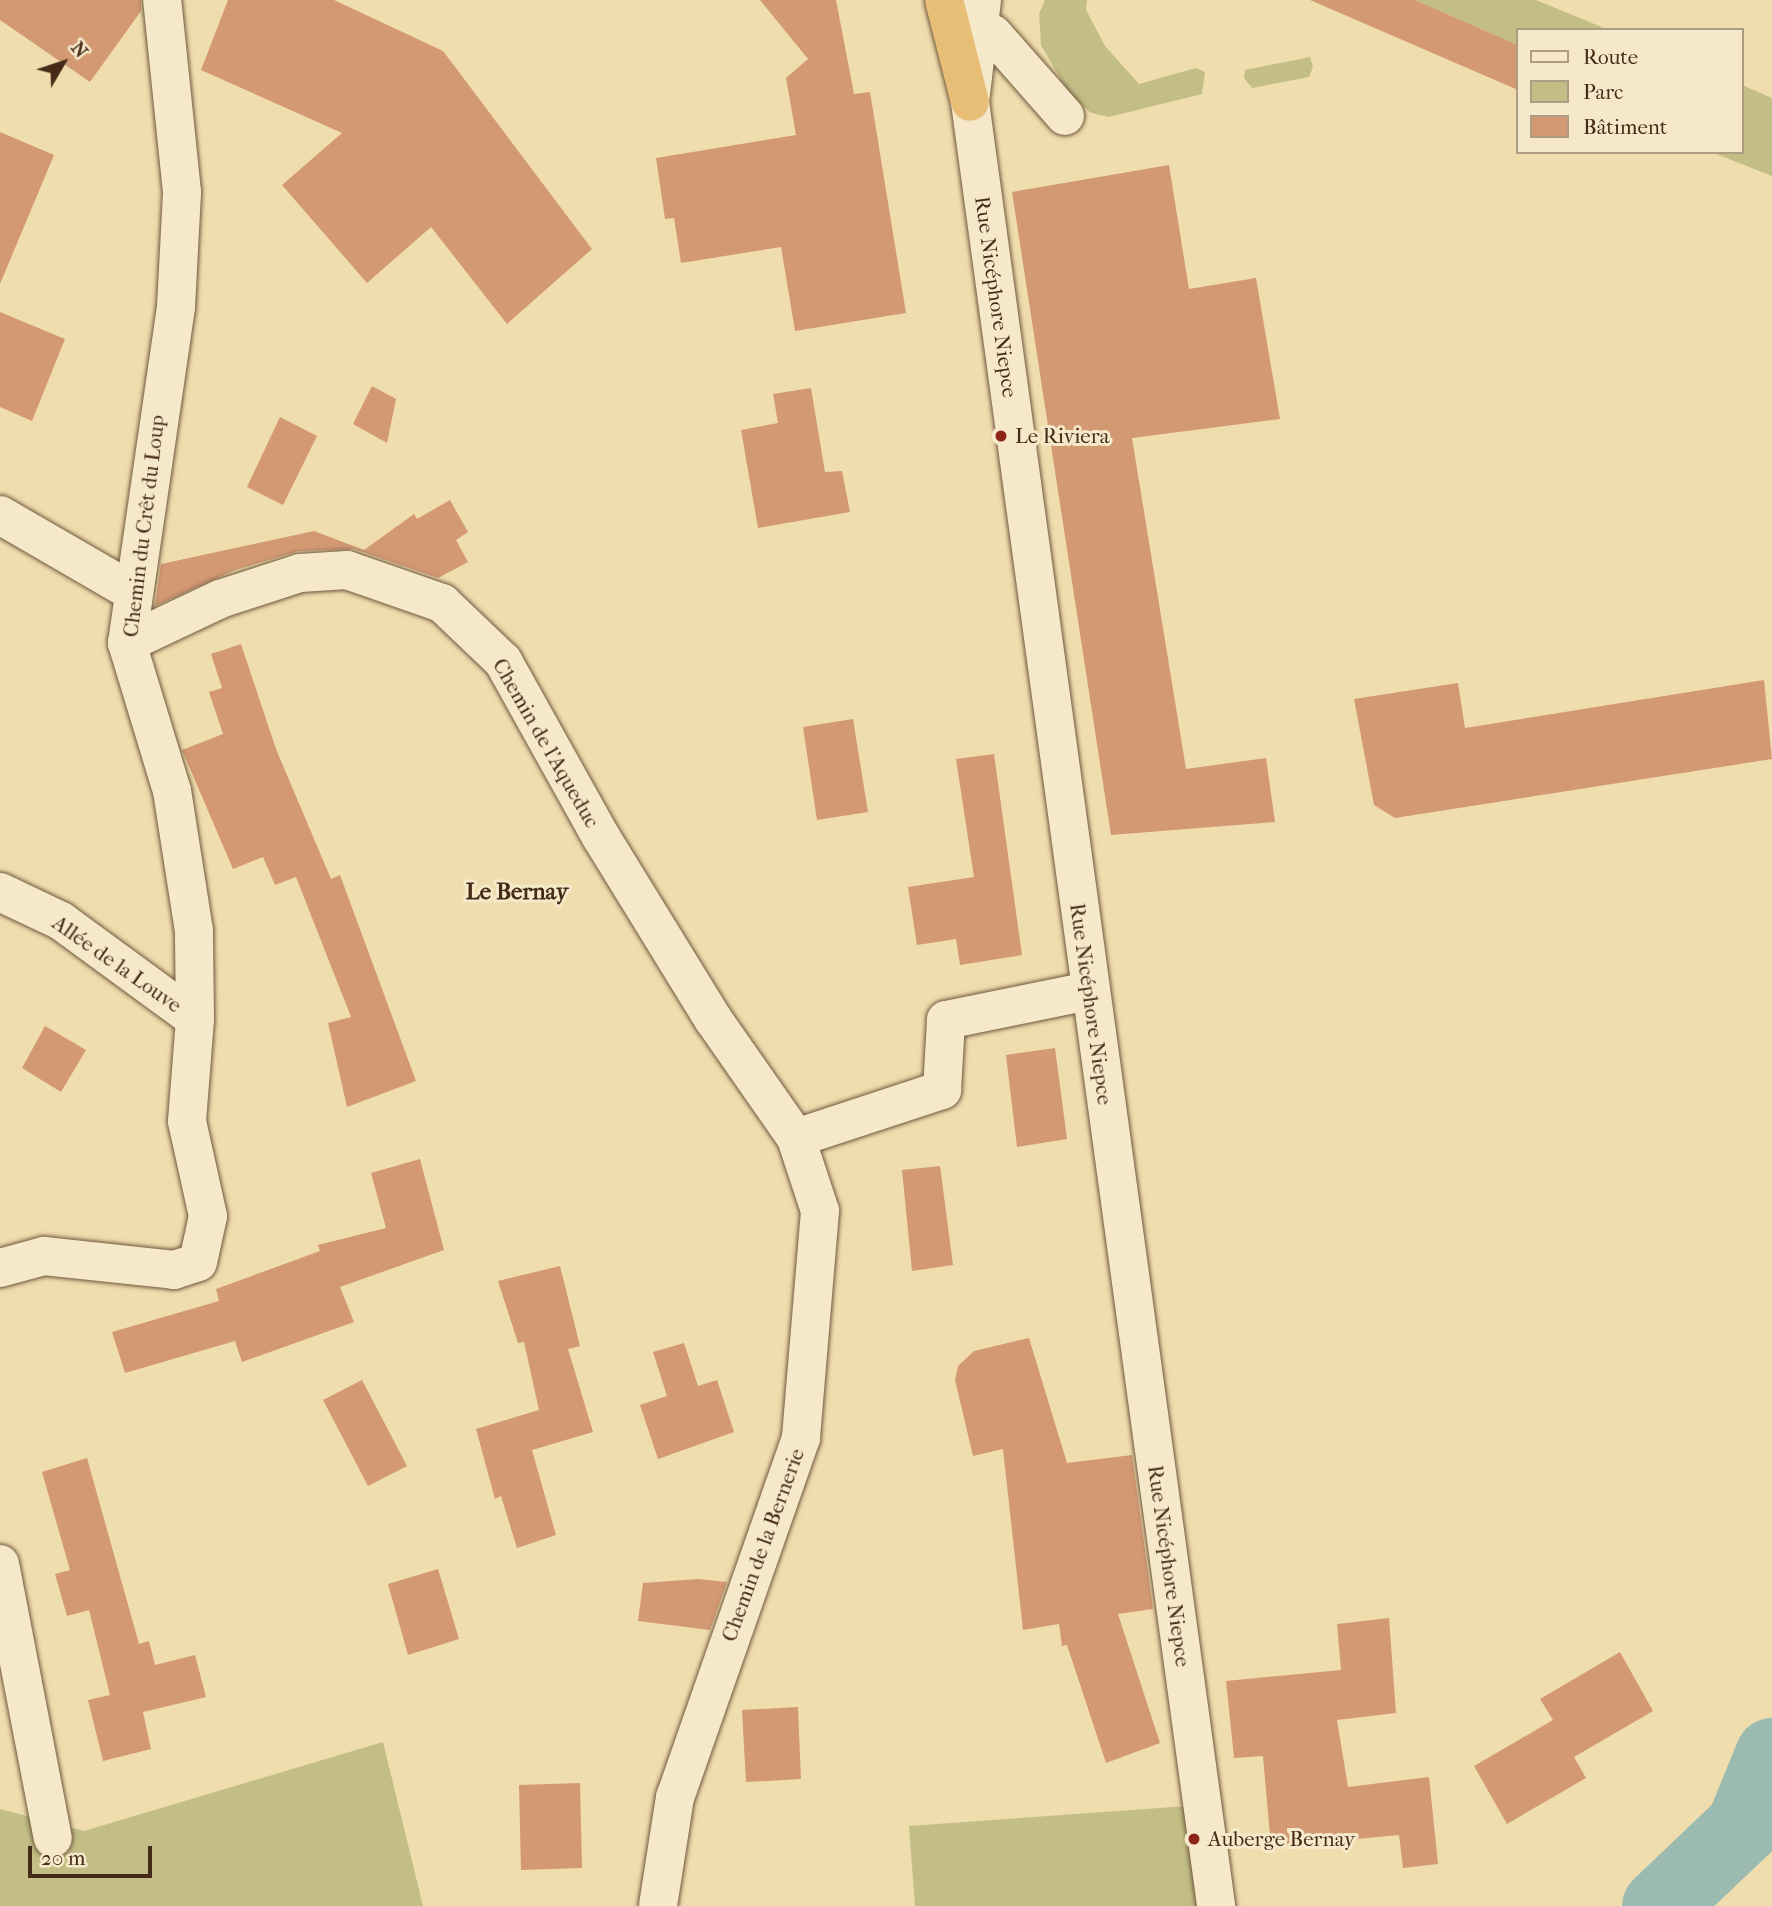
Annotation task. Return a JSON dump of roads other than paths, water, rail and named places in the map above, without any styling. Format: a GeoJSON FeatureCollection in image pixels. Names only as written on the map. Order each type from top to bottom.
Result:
{"type":"FeatureCollection","features":[{"type":"Feature","properties":{"kind":"highway"},"geometry":{"type":"LineString","coordinates":[[944,0],[970,102]]}},
{"type":"Feature","properties":{"kind":"street","name":"Chemin du Crêt du Loup"},"geometry":{"type":"LineString","coordinates":[[0,1268],[44,1256],[174,1270],[198,1262],[208,1216],[187,1121],[194,1019],[194,931],[172,791],[127,643],[176,307],[181,192],[162,0]]}},
{"type":"Feature","properties":{"kind":"street"},"geometry":{"type":"LineString","coordinates":[[970,102],[1000,9]]}},
{"type":"Feature","properties":{"kind":"street"},"geometry":{"type":"LineString","coordinates":[[1000,9],[1065,116]]}},
{"type":"Feature","properties":{"kind":"street","name":"Rue Nicéphore Niepce"},"geometry":{"type":"LineString","coordinates":[[970,102],[1089,991],[1216,1906]]}},
{"type":"Feature","properties":{"kind":"street"},"geometry":{"type":"LineString","coordinates":[[0,515],[133,592]]}},
{"type":"Feature","properties":{"kind":"street","name":"Chemin de l'Aqueduc"},"geometry":{"type":"LineString","coordinates":[[127,643],[220,599],[300,573],[347,570],[442,603],[503,661],[601,837],[713,1019],[796,1138]]}},
{"type":"Feature","properties":{"kind":"street","name":"Allée de la Louve"},"geometry":{"type":"LineString","coordinates":[[0,892],[61,921],[194,1019]]}},
{"type":"Feature","properties":{"kind":"street"},"geometry":{"type":"LineString","coordinates":[[796,1138],[942,1090],[946,1020],[1089,991]]}},
{"type":"Feature","properties":{"kind":"street","name":"Chemin de la Bernerie"},"geometry":{"type":"LineString","coordinates":[[658,1906],[675,1797],[801,1438],[820,1211],[796,1138]]}},
{"type":"Feature","properties":{"kind":"street"},"geometry":{"type":"LineString","coordinates":[[0,1564],[53,1838]]}},
{"type":"Feature","properties":{"kind":"waterway"},"geometry":{"type":"LineString","coordinates":[[1659,1906],[1743,1826],[1772,1755]]}},
{"type":"Feature","properties":{"kind":"place","name":"Le Riviera"},"geometry":{"type":"Point","coordinates":[1001,436]}},
{"type":"Feature","properties":{"kind":"place","name":"Auberge Bernay"},"geometry":{"type":"Point","coordinates":[1194,1839]}},
{"type":"Feature","properties":{"kind":"district","name":"Le Bernay"},"geometry":{"type":"Point","coordinates":[517,892]}}]}
